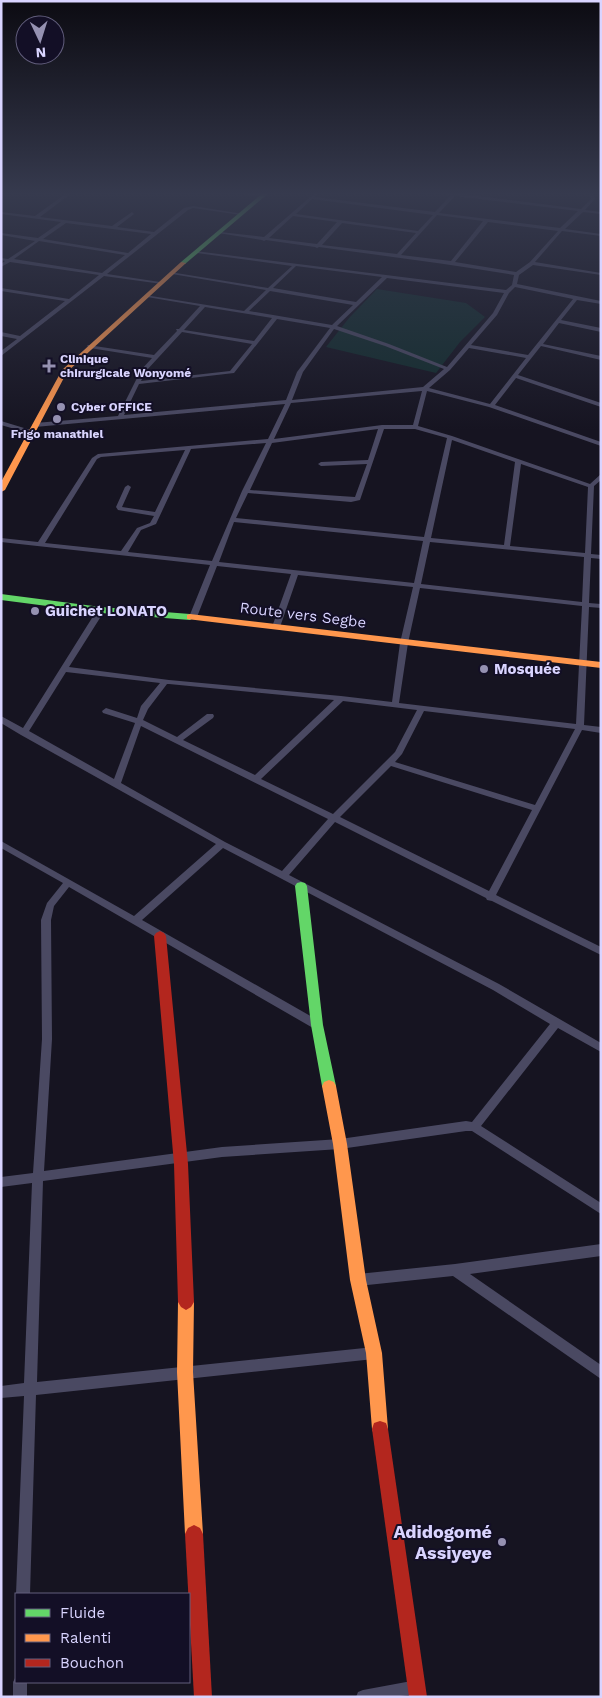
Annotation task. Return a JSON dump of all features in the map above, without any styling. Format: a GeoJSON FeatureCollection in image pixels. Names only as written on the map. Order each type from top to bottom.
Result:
{"type":"FeatureCollection","features":[{"type":"Feature","properties":{"kind":"street"},"geometry":{"type":"LineString","coordinates":[[77,271],[160,283]]}},
{"type":"Feature","properties":{"kind":"street"},"geometry":{"type":"LineString","coordinates":[[1,354],[106,271]]}},
{"type":"Feature","properties":{"kind":"street"},"geometry":{"type":"LineString","coordinates":[[245,312],[289,271]]}},
{"type":"Feature","properties":{"kind":"street"},"geometry":{"type":"LineString","coordinates":[[342,271],[507,292]]}},
{"type":"Feature","properties":{"kind":"street"},"geometry":{"type":"LineString","coordinates":[[501,271],[517,274]]}},
{"type":"Feature","properties":{"kind":"street"},"geometry":{"type":"LineString","coordinates":[[414,427],[425,389],[448,369],[495,314],[507,292],[514,285],[517,274],[521,271]]}},
{"type":"Feature","properties":{"kind":"street"},"geometry":{"type":"LineString","coordinates":[[584,271],[601,274]]}},
{"type":"Feature","properties":{"kind":"street"},"geometry":{"type":"LineString","coordinates":[[1,490],[64,371],[172,273],[358,304]]}},
{"type":"Feature","properties":{"kind":"street"},"geometry":{"type":"LineString","coordinates":[[193,617],[232,520],[288,403],[300,372],[333,327],[386,276]]}},
{"type":"Feature","properties":{"kind":"street"},"geometry":{"type":"LineString","coordinates":[[514,285],[601,303]]}},
{"type":"Feature","properties":{"kind":"street"},"geometry":{"type":"LineString","coordinates":[[1,289],[68,300]]}},
{"type":"Feature","properties":{"kind":"street"},"geometry":{"type":"LineString","coordinates":[[147,296],[333,327],[387,344],[448,369]]}},
{"type":"Feature","properties":{"kind":"street"},"geometry":{"type":"LineString","coordinates":[[491,406],[541,345],[576,298]]}},
{"type":"Feature","properties":{"kind":"street"},"geometry":{"type":"LineString","coordinates":[[120,417],[154,357],[204,305]]}},
{"type":"Feature","properties":{"kind":"street"},"geometry":{"type":"LineString","coordinates":[[137,384],[231,375],[276,317]]}},
{"type":"Feature","properties":{"kind":"street"},"geometry":{"type":"LineString","coordinates":[[558,321],[601,330]]}},
{"type":"Feature","properties":{"kind":"street"},"geometry":{"type":"LineString","coordinates":[[178,330],[254,343]]}},
{"type":"Feature","properties":{"kind":"street"},"geometry":{"type":"LineString","coordinates":[[1,334],[21,338]]}},
{"type":"Feature","properties":{"kind":"street"},"geometry":{"type":"LineString","coordinates":[[541,345],[601,358]]}},
{"type":"Feature","properties":{"kind":"street"},"geometry":{"type":"LineString","coordinates":[[90,346],[154,357]]}},
{"type":"Feature","properties":{"kind":"street"},"geometry":{"type":"LineString","coordinates":[[467,346],[530,357]]}},
{"type":"Feature","properties":{"kind":"street"},"geometry":{"type":"LineString","coordinates":[[514,376],[601,405]]}},
{"type":"Feature","properties":{"kind":"street"},"geometry":{"type":"LineString","coordinates":[[1,423],[34,428],[120,417],[425,389],[491,406],[601,444]]}},
{"type":"Feature","properties":{"kind":"street"},"geometry":{"type":"LineString","coordinates":[[245,491],[358,499],[382,427]]}},
{"type":"Feature","properties":{"kind":"street"},"geometry":{"type":"LineString","coordinates":[[40,545],[97,456],[271,440],[382,427],[414,427],[450,437],[591,486]]}},
{"type":"Feature","properties":{"kind":"street"},"geometry":{"type":"LineString","coordinates":[[395,705],[404,643],[450,437]]}},
{"type":"Feature","properties":{"kind":"street"},"geometry":{"type":"LineString","coordinates":[[123,554],[139,528],[153,524],[156,514],[189,447]]}},
{"type":"Feature","properties":{"kind":"street"},"geometry":{"type":"LineString","coordinates":[[507,547],[518,461]]}},
{"type":"Feature","properties":{"kind":"street"},"geometry":{"type":"LineString","coordinates":[[321,464],[369,462]]}},
{"type":"Feature","properties":{"kind":"street"},"geometry":{"type":"LineString","coordinates":[[490,898],[580,727],[584,604],[591,486],[601,476]]}},
{"type":"Feature","properties":{"kind":"street"},"geometry":{"type":"LineString","coordinates":[[128,487],[118,507],[120,509],[156,514]]}},
{"type":"Feature","properties":{"kind":"street"},"geometry":{"type":"LineString","coordinates":[[232,520],[601,557]]}},
{"type":"Feature","properties":{"kind":"street"},"geometry":{"type":"LineString","coordinates":[[1,540],[601,606]]}},
{"type":"Feature","properties":{"kind":"street"},"geometry":{"type":"LineString","coordinates":[[276,628],[296,573]]}},
{"type":"Feature","properties":{"kind":"street","name":"Route vers Segbe"},"geometry":{"type":"LineString","coordinates":[[1,597],[101,610],[193,617],[601,665]]}},
{"type":"Feature","properties":{"kind":"street"},"geometry":{"type":"LineString","coordinates":[[24,733],[101,610]]}},
{"type":"Feature","properties":{"kind":"street"},"geometry":{"type":"LineString","coordinates":[[64,669],[169,682],[341,698],[601,730]]}},
{"type":"Feature","properties":{"kind":"street"},"geometry":{"type":"LineString","coordinates":[[117,783],[138,722],[149,701],[165,682],[169,682]]}},
{"type":"Feature","properties":{"kind":"street"},"geometry":{"type":"LineString","coordinates":[[255,780],[341,698]]}},
{"type":"Feature","properties":{"kind":"street"},"geometry":{"type":"LineString","coordinates":[[283,876],[333,819],[398,754],[421,709]]}},
{"type":"Feature","properties":{"kind":"street"},"geometry":{"type":"LineString","coordinates":[[106,711],[138,722],[490,898],[601,951]]}},
{"type":"Feature","properties":{"kind":"street"},"geometry":{"type":"LineString","coordinates":[[177,741],[210,716]]}},
{"type":"Feature","properties":{"kind":"street"},"geometry":{"type":"LineString","coordinates":[[1,719],[222,844],[478,977],[556,1024],[601,1048]]}},
{"type":"Feature","properties":{"kind":"street"},"geometry":{"type":"LineString","coordinates":[[389,763],[537,809]]}},
{"type":"Feature","properties":{"kind":"street"},"geometry":{"type":"LineString","coordinates":[[1,844],[317,1025]]}},
{"type":"Feature","properties":{"kind":"street"},"geometry":{"type":"LineString","coordinates":[[136,920],[222,844]]}},
{"type":"Feature","properties":{"kind":"street"},"geometry":{"type":"LineString","coordinates":[[23,1593],[38,1177],[47,1039],[46,920],[50,905],[68,883]]}},
{"type":"Feature","properties":{"kind":"street"},"geometry":{"type":"LineString","coordinates":[[301,886],[317,1025],[340,1144],[358,1280],[374,1353],[379,1420],[417,1692],[363,1697]]}},
{"type":"Feature","properties":{"kind":"street"},"geometry":{"type":"LineString","coordinates":[[160,936],[182,1159],[186,1242],[185,1372],[203,1697]]}},
{"type":"Feature","properties":{"kind":"street"},"geometry":{"type":"LineString","coordinates":[[474,1127],[556,1024]]}},
{"type":"Feature","properties":{"kind":"street"},"geometry":{"type":"LineString","coordinates":[[1,1182],[182,1159],[222,1152],[340,1144],[466,1126],[474,1127],[601,1209]]}},
{"type":"Feature","properties":{"kind":"street"},"geometry":{"type":"LineString","coordinates":[[358,1280],[455,1270],[601,1250]]}},
{"type":"Feature","properties":{"kind":"street"},"geometry":{"type":"LineString","coordinates":[[455,1270],[601,1373]]}},
{"type":"Feature","properties":{"kind":"street"},"geometry":{"type":"LineString","coordinates":[[1,1392],[374,1353]]}},
{"type":"Feature","properties":{"kind":"street"},"geometry":{"type":"LineString","coordinates":[[20,1683],[20,1697]]}},
{"type":"Feature","properties":{"kind":"green space"},"geometry":{"type":"Polygon","coordinates":[[[377,289],[466,303],[485,317],[460,342],[436,373],[326,347],[349,318],[377,289]]]}},
{"type":"Feature","properties":{"kind":"traffic: fast"},"geometry":{"type":"LineString","coordinates":[[1,597],[101,610],[190,617]]}},
{"type":"Feature","properties":{"kind":"traffic: fast"},"geometry":{"type":"LineString","coordinates":[[301,886],[317,1025],[329,1086]]}},
{"type":"Feature","properties":{"kind":"traffic: slow"},"geometry":{"type":"LineString","coordinates":[[1,490],[64,371],[174,271]]}},
{"type":"Feature","properties":{"kind":"traffic: slow"},"geometry":{"type":"LineString","coordinates":[[190,617],[601,665]]}},
{"type":"Feature","properties":{"kind":"traffic: slow"},"geometry":{"type":"LineString","coordinates":[[329,1086],[340,1144],[358,1280],[374,1353],[380,1429]]}},
{"type":"Feature","properties":{"kind":"traffic: slow"},"geometry":{"type":"LineString","coordinates":[[186,1302],[185,1372],[194,1534]]}},
{"type":"Feature","properties":{"kind":"traffic: jam"},"geometry":{"type":"LineString","coordinates":[[160,936],[181,1164],[186,1302]]}},
{"type":"Feature","properties":{"kind":"traffic: jam"},"geometry":{"type":"LineString","coordinates":[[380,1429],[418,1697]]}},
{"type":"Feature","properties":{"kind":"traffic: jam"},"geometry":{"type":"LineString","coordinates":[[194,1534],[203,1697]]}},
{"type":"Feature","properties":{"kind":"place","name":"Clinique chirurgicale Wonyomé"},"geometry":{"type":"Point","coordinates":[49,366]}},
{"type":"Feature","properties":{"kind":"place","name":"Cyber OFFICE"},"geometry":{"type":"Point","coordinates":[61,407]}},
{"type":"Feature","properties":{"kind":"place","name":"Frigo manathiel"},"geometry":{"type":"Point","coordinates":[57,419]}},
{"type":"Feature","properties":{"kind":"place","name":"Guichet LONATO"},"geometry":{"type":"Point","coordinates":[35,611]}},
{"type":"Feature","properties":{"kind":"place","name":"Mosquée"},"geometry":{"type":"Point","coordinates":[484,669]}},
{"type":"Feature","properties":{"kind":"place","name":"Adidogomé Assiyeye"},"geometry":{"type":"Point","coordinates":[502,1542]}}]}
